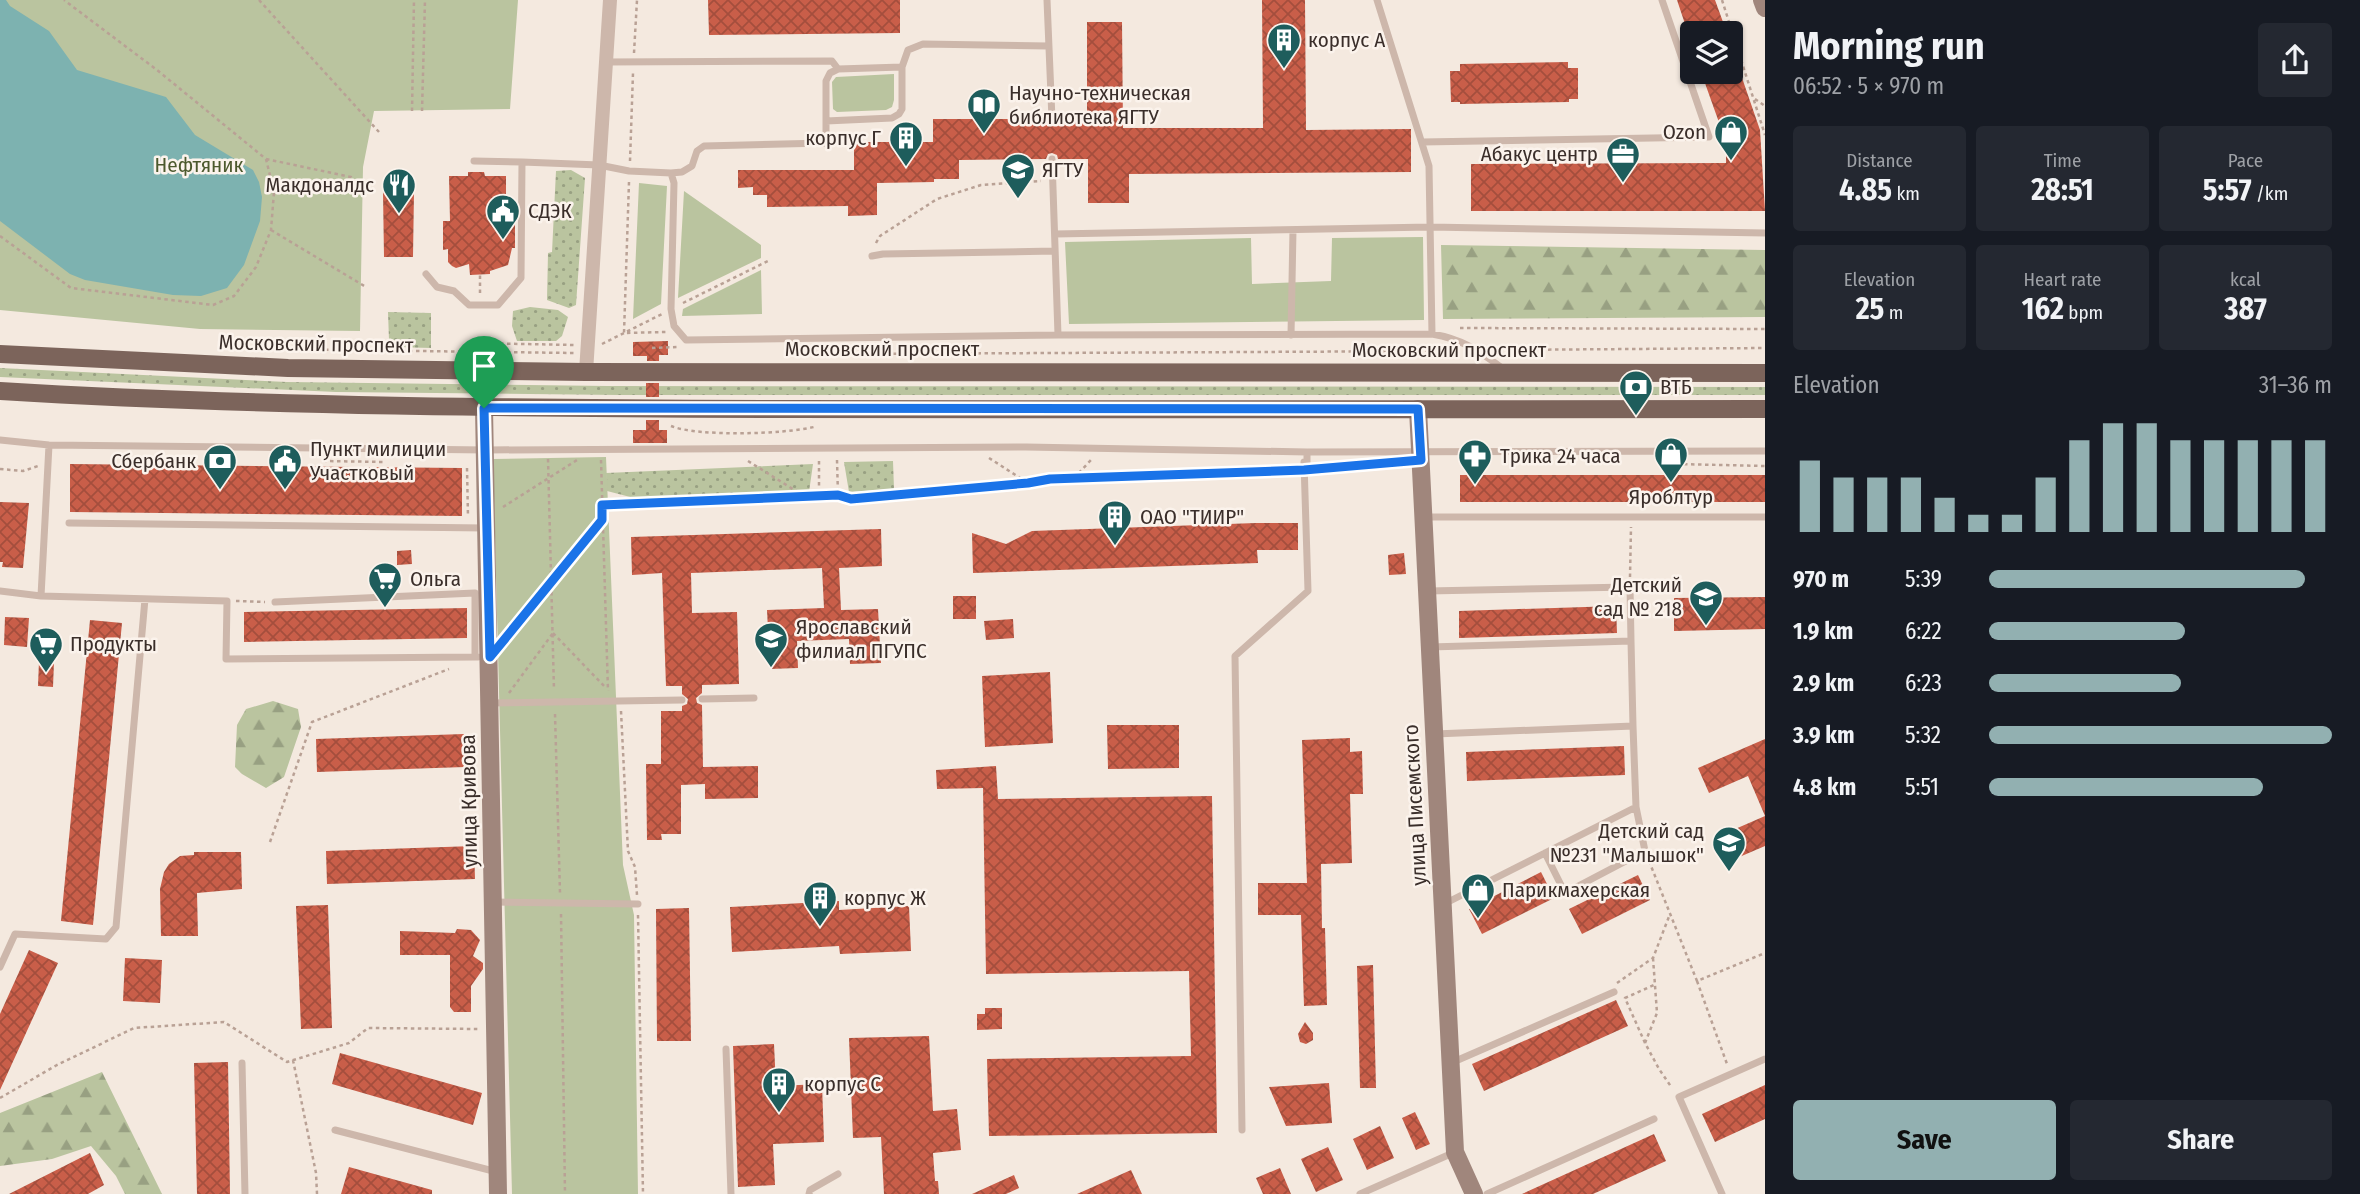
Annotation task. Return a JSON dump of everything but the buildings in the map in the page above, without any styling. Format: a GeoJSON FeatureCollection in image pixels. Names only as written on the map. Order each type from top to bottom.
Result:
{"type":"FeatureCollection","features":[{"type":"Feature","properties":{"kind":"main road","name":"Московский проспект"},"geometry":{"type":"LineString","coordinates":[[0,354],[288,368],[586,372],[1765,373]]}},
{"type":"Feature","properties":{"kind":"main road"},"geometry":{"type":"LineString","coordinates":[[0,391],[274,404],[484,408],[1765,409]]}},
{"type":"Feature","properties":{"kind":"street"},"geometry":{"type":"LineString","coordinates":[[586,372],[610,0]]}},
{"type":"Feature","properties":{"kind":"street"},"geometry":{"type":"LineString","coordinates":[[1762,0],[1765,8]]}},
{"type":"Feature","properties":{"kind":"street","name":"улица Кривова"},"geometry":{"type":"LineString","coordinates":[[484,408],[488,522],[482,657],[496,703],[494,902],[498,1194]]}},
{"type":"Feature","properties":{"kind":"street","name":"улица Писемского"},"geometry":{"type":"LineString","coordinates":[[1418,409],[1455,1152],[1474,1194]]}},
{"type":"Feature","properties":{"kind":"lane"},"geometry":{"type":"LineString","coordinates":[[1047,0],[1052,119]]}},
{"type":"Feature","properties":{"kind":"lane"},"geometry":{"type":"LineString","coordinates":[[1377,0],[1429,166],[1432,334]]}},
{"type":"Feature","properties":{"kind":"lane"},"geometry":{"type":"LineString","coordinates":[[1422,142],[1709,137],[1662,0]]}},
{"type":"Feature","properties":{"kind":"lane"},"geometry":{"type":"LineString","coordinates":[[826,121],[892,118],[899,114],[902,109],[902,67],[908,50],[923,44],[1048,46]]}},
{"type":"Feature","properties":{"kind":"lane"},"geometry":{"type":"LineString","coordinates":[[606,62],[832,61],[838,68]]}},
{"type":"Feature","properties":{"kind":"lane"},"geometry":{"type":"LineString","coordinates":[[474,161],[598,165],[671,173],[682,172],[692,166],[697,151],[704,146],[826,143],[826,81],[830,73],[838,68],[902,67]]}},
{"type":"Feature","properties":{"kind":"lane"},"geometry":{"type":"LineString","coordinates":[[1052,159],[1058,335]]}},
{"type":"Feature","properties":{"kind":"lane"},"geometry":{"type":"LineString","coordinates":[[426,274],[437,287],[454,291],[469,305],[498,305],[521,278],[522,162]]}},
{"type":"Feature","properties":{"kind":"lane"},"geometry":{"type":"LineString","coordinates":[[671,173],[674,183],[671,309],[674,326],[686,340],[1432,334],[1454,338],[1471,346],[1508,373]]}},
{"type":"Feature","properties":{"kind":"lane"},"geometry":{"type":"LineString","coordinates":[[1055,233],[1430,227],[1765,233]]}},
{"type":"Feature","properties":{"kind":"lane"},"geometry":{"type":"LineString","coordinates":[[1291,335],[1293,230]]}},
{"type":"Feature","properties":{"kind":"lane"},"geometry":{"type":"LineString","coordinates":[[872,256],[1055,251]]}},
{"type":"Feature","properties":{"kind":"lane"},"geometry":{"type":"LineString","coordinates":[[0,440],[49,445],[486,450],[837,450],[972,447],[1307,452],[1765,451]]}},
{"type":"Feature","properties":{"kind":"lane"},"geometry":{"type":"LineString","coordinates":[[41,596],[49,445]]}},
{"type":"Feature","properties":{"kind":"lane"},"geometry":{"type":"LineString","coordinates":[[1242,1129],[1235,656],[1308,591],[1304,470],[1307,452]]}},
{"type":"Feature","properties":{"kind":"lane"},"geometry":{"type":"LineString","coordinates":[[1424,517],[1765,516]]}},
{"type":"Feature","properties":{"kind":"lane"},"geometry":{"type":"LineString","coordinates":[[69,523],[468,528],[488,522]]}},
{"type":"Feature","properties":{"kind":"lane"},"geometry":{"type":"LineString","coordinates":[[1427,592],[1630,587],[1636,807],[1645,851],[1565,893],[1545,853]]}},
{"type":"Feature","properties":{"kind":"lane"},"geometry":{"type":"LineString","coordinates":[[0,591],[41,596],[227,601],[226,659],[482,657],[475,593],[275,602]]}},
{"type":"Feature","properties":{"kind":"lane"},"geometry":{"type":"LineString","coordinates":[[0,967],[15,934],[106,939],[116,927],[145,599]]}},
{"type":"Feature","properties":{"kind":"lane"},"geometry":{"type":"LineString","coordinates":[[1430,647],[1631,641]]}},
{"type":"Feature","properties":{"kind":"lane"},"geometry":{"type":"LineString","coordinates":[[702,699],[754,698]]}},
{"type":"Feature","properties":{"kind":"lane"},"geometry":{"type":"LineString","coordinates":[[496,703],[682,700]]}},
{"type":"Feature","properties":{"kind":"lane"},"geometry":{"type":"LineString","coordinates":[[1434,734],[1633,726]]}},
{"type":"Feature","properties":{"kind":"lane"},"geometry":{"type":"LineString","coordinates":[[1443,904],[1636,807]]}},
{"type":"Feature","properties":{"kind":"lane"},"geometry":{"type":"LineString","coordinates":[[494,902],[638,904]]}},
{"type":"Feature","properties":{"kind":"lane"},"geometry":{"type":"LineString","coordinates":[[1451,1063],[1614,992]]}},
{"type":"Feature","properties":{"kind":"lane"},"geometry":{"type":"LineString","coordinates":[[726,1049],[731,1194]]}},
{"type":"Feature","properties":{"kind":"lane"},"geometry":{"type":"LineString","coordinates":[[1722,1194],[1679,1097],[1765,1059]]}},
{"type":"Feature","properties":{"kind":"lane"},"geometry":{"type":"LineString","coordinates":[[242,1063],[245,1194]]}},
{"type":"Feature","properties":{"kind":"lane"},"geometry":{"type":"LineString","coordinates":[[1487,1194],[1654,1119]]}},
{"type":"Feature","properties":{"kind":"lane"},"geometry":{"type":"LineString","coordinates":[[335,1130],[498,1172]]}},
{"type":"Feature","properties":{"kind":"lane"},"geometry":{"type":"LineString","coordinates":[[1360,1194],[1455,1152]]}},
{"type":"Feature","properties":{"kind":"lane"},"geometry":{"type":"LineString","coordinates":[[809,1194],[810,1190],[838,1174]]}},
{"type":"Feature","properties":{"kind":"path"},"geometry":{"type":"LineString","coordinates":[[64,0],[157,70],[266,159],[351,177],[369,192]]}},
{"type":"Feature","properties":{"kind":"path"},"geometry":{"type":"LineString","coordinates":[[259,0],[379,132]]}},
{"type":"Feature","properties":{"kind":"path"},"geometry":{"type":"LineString","coordinates":[[412,111],[414,0]]}},
{"type":"Feature","properties":{"kind":"path"},"geometry":{"type":"LineString","coordinates":[[422,111],[425,0]]}},
{"type":"Feature","properties":{"kind":"path"},"geometry":{"type":"LineString","coordinates":[[1722,0],[1765,135]]}},
{"type":"Feature","properties":{"kind":"path"},"geometry":{"type":"LineString","coordinates":[[1755,99],[1765,106]]}},
{"type":"Feature","properties":{"kind":"path"},"geometry":{"type":"LineString","coordinates":[[0,236],[71,288],[213,305],[234,296],[256,267],[271,230],[274,192],[266,159]]}},
{"type":"Feature","properties":{"kind":"path"},"geometry":{"type":"LineString","coordinates":[[872,256],[871,250],[880,236],[937,199],[981,186],[1053,181]]}},
{"type":"Feature","properties":{"kind":"path"},"geometry":{"type":"LineString","coordinates":[[271,230],[366,287]]}},
{"type":"Feature","properties":{"kind":"path"},"geometry":{"type":"LineString","coordinates":[[472,343],[602,344],[768,261]]}},
{"type":"Feature","properties":{"kind":"path"},"geometry":{"type":"LineString","coordinates":[[480,275],[480,293]]}},
{"type":"Feature","properties":{"kind":"path"},"geometry":{"type":"LineString","coordinates":[[254,349],[576,353],[588,345]]}},
{"type":"Feature","properties":{"kind":"path"},"geometry":{"type":"LineString","coordinates":[[652,348],[668,348]]}},
{"type":"Feature","properties":{"kind":"path"},"geometry":{"type":"LineString","coordinates":[[972,447],[1028,483]]}},
{"type":"Feature","properties":{"kind":"path"},"geometry":{"type":"LineString","coordinates":[[1074,478],[1104,448]]}},
{"type":"Feature","properties":{"kind":"path"},"geometry":{"type":"LineString","coordinates":[[488,522],[549,478],[598,449],[607,689]]}},
{"type":"Feature","properties":{"kind":"path"},"geometry":{"type":"LineString","coordinates":[[729,449],[804,496]]}},
{"type":"Feature","properties":{"kind":"path"},"geometry":{"type":"LineString","coordinates":[[819,449],[820,496]]}},
{"type":"Feature","properties":{"kind":"path"},"geometry":{"type":"LineString","coordinates":[[496,703],[552,633],[547,450]]}},
{"type":"Feature","properties":{"kind":"path"},"geometry":{"type":"LineString","coordinates":[[837,450],[838,495]]}},
{"type":"Feature","properties":{"kind":"path"},"geometry":{"type":"LineString","coordinates":[[322,461],[388,462]]}},
{"type":"Feature","properties":{"kind":"path"},"geometry":{"type":"LineString","coordinates":[[467,462],[468,528]]}},
{"type":"Feature","properties":{"kind":"path"},"geometry":{"type":"LineString","coordinates":[[0,469],[23,471],[48,463]]}},
{"type":"Feature","properties":{"kind":"path"},"geometry":{"type":"LineString","coordinates":[[602,505],[838,495],[851,499],[1050,479],[1304,470],[1359,464]]}},
{"type":"Feature","properties":{"kind":"path"},"geometry":{"type":"LineString","coordinates":[[1669,464],[1765,466]]}},
{"type":"Feature","properties":{"kind":"path"},"geometry":{"type":"LineString","coordinates":[[1630,587],[1632,517]]}},
{"type":"Feature","properties":{"kind":"path"},"geometry":{"type":"LineString","coordinates":[[482,657],[602,520]]}},
{"type":"Feature","properties":{"kind":"path"},"geometry":{"type":"LineString","coordinates":[[227,601],[275,602]]}},
{"type":"Feature","properties":{"kind":"path"},"geometry":{"type":"LineString","coordinates":[[552,633],[607,689],[623,713],[628,851],[635,867],[638,904],[643,1194]]}},
{"type":"Feature","properties":{"kind":"path"},"geometry":{"type":"LineString","coordinates":[[270,842],[313,722],[455,667]]}},
{"type":"Feature","properties":{"kind":"path"},"geometry":{"type":"LineString","coordinates":[[1645,851],[1697,981],[1730,1074]]}},
{"type":"Feature","properties":{"kind":"path"},"geometry":{"type":"LineString","coordinates":[[1645,1042],[1657,1013],[1653,958],[1670,914]]}},
{"type":"Feature","properties":{"kind":"path"},"geometry":{"type":"LineString","coordinates":[[1697,981],[1765,953]]}},
{"type":"Feature","properties":{"kind":"path"},"geometry":{"type":"LineString","coordinates":[[1614,992],[1619,981],[1653,958]]}},
{"type":"Feature","properties":{"kind":"path"},"geometry":{"type":"LineString","coordinates":[[1654,984],[1625,998],[1659,1069],[1679,1097]]}},
{"type":"Feature","properties":{"kind":"path"},"geometry":{"type":"LineString","coordinates":[[0,1098],[57,1065],[134,1028],[224,1022],[287,1062],[349,1043],[368,1027],[495,1030]]}},
{"type":"Feature","properties":{"kind":"path"},"geometry":{"type":"LineString","coordinates":[[293,1060],[316,1173],[317,1194]]}},
{"type":"Feature","properties":{"kind":"green space","name":"Нефтяник"},"geometry":{"type":"Polygon","coordinates":[[[0,0],[518,0],[510,109],[374,111],[363,167],[360,331],[200,329],[0,310],[0,0]]]}},
{"type":"Feature","properties":{"kind":"green space"},"geometry":{"type":"Polygon","coordinates":[[[894,74],[892,107],[886,110],[837,112],[833,109],[832,82],[836,77],[894,74]]]}},
{"type":"Feature","properties":{"kind":"green space"},"geometry":{"type":"Polygon","coordinates":[[[571,170],[585,178],[576,305],[569,308],[547,300],[548,253],[552,252],[556,171],[571,170]]]}},
{"type":"Feature","properties":{"kind":"green space"},"geometry":{"type":"Polygon","coordinates":[[[639,183],[667,186],[661,304],[633,319],[639,183]]]}},
{"type":"Feature","properties":{"kind":"green space"},"geometry":{"type":"Polygon","coordinates":[[[684,191],[761,245],[761,258],[678,298],[684,191]]]}},
{"type":"Feature","properties":{"kind":"green space"},"geometry":{"type":"Polygon","coordinates":[[[1423,237],[1424,320],[1069,324],[1065,242],[1251,238],[1252,284],[1331,281],[1332,238],[1423,237]]]}},
{"type":"Feature","properties":{"kind":"green space"},"geometry":{"type":"Polygon","coordinates":[[[1441,245],[1765,250],[1765,317],[1443,319],[1441,245]]]}},
{"type":"Feature","properties":{"kind":"green space"},"geometry":{"type":"Polygon","coordinates":[[[761,270],[762,314],[682,316],[683,309],[761,270]]]}},
{"type":"Feature","properties":{"kind":"green space"},"geometry":{"type":"Polygon","coordinates":[[[530,307],[558,310],[568,317],[562,336],[556,341],[517,341],[512,326],[513,311],[530,307]]]}},
{"type":"Feature","properties":{"kind":"green space"},"geometry":{"type":"Polygon","coordinates":[[[388,312],[431,313],[431,348],[394,347],[389,340],[388,312]]]}},
{"type":"Feature","properties":{"kind":"green space"},"geometry":{"type":"Polygon","coordinates":[[[0,368],[287,382],[607,386],[1765,387],[1765,395],[618,395],[336,392],[0,377],[0,368]]]}},
{"type":"Feature","properties":{"kind":"green space"},"geometry":{"type":"Polygon","coordinates":[[[606,457],[623,865],[634,915],[638,1194],[512,1194],[493,459],[606,457]]]}},
{"type":"Feature","properties":{"kind":"green space"},"geometry":{"type":"Polygon","coordinates":[[[893,461],[894,489],[849,492],[844,462],[893,461]]]}},
{"type":"Feature","properties":{"kind":"green space"},"geometry":{"type":"Polygon","coordinates":[[[813,464],[809,492],[638,499],[607,491],[606,473],[813,464]]]}},
{"type":"Feature","properties":{"kind":"green space"},"geometry":{"type":"Polygon","coordinates":[[[273,701],[298,709],[301,727],[284,777],[266,788],[235,767],[237,725],[246,709],[273,701]]]}},
{"type":"Feature","properties":{"kind":"green space"},"geometry":{"type":"Polygon","coordinates":[[[102,1072],[162,1194],[125,1194],[116,1176],[91,1146],[52,1159],[0,1166],[0,1113],[102,1072]]]}},
{"type":"Feature","properties":{"kind":"water"},"geometry":{"type":"Polygon","coordinates":[[[0,0],[6,0],[10,6],[49,31],[77,70],[166,97],[195,135],[253,170],[262,197],[260,221],[244,265],[227,288],[201,296],[173,295],[85,280],[70,274],[0,221],[0,0]]]}},
{"type":"Feature","properties":{"kind":"place","name":"корпус А"},"geometry":{"type":"Point","coordinates":[1284,70]}},
{"type":"Feature","properties":{"kind":"place","name":"Научно-техническая библиотека ЯГТУ"},"geometry":{"type":"Point","coordinates":[984,135]}},
{"type":"Feature","properties":{"kind":"place","name":"Ozon"},"geometry":{"type":"Point","coordinates":[1731,162]}},
{"type":"Feature","properties":{"kind":"place","name":"корпус Г"},"geometry":{"type":"Point","coordinates":[906,168]}},
{"type":"Feature","properties":{"kind":"place","name":"Абакус центр"},"geometry":{"type":"Point","coordinates":[1623,184]}},
{"type":"Feature","properties":{"kind":"place","name":"ЯГТУ"},"geometry":{"type":"Point","coordinates":[1018,200]}},
{"type":"Feature","properties":{"kind":"place","name":"Макдоналдс"},"geometry":{"type":"Point","coordinates":[399,215]}},
{"type":"Feature","properties":{"kind":"place","name":"СДЭК"},"geometry":{"type":"Point","coordinates":[503,241]}},
{"type":"Feature","properties":{"kind":"place","name":"ВТБ"},"geometry":{"type":"Point","coordinates":[1636,417]}},
{"type":"Feature","properties":{"kind":"place","name":"Яроблтур"},"geometry":{"type":"Point","coordinates":[1671,484]}},
{"type":"Feature","properties":{"kind":"place","name":"Трика 24 часа"},"geometry":{"type":"Point","coordinates":[1475,486]}},
{"type":"Feature","properties":{"kind":"place","name":"Сбербанк"},"geometry":{"type":"Point","coordinates":[220,491]}},
{"type":"Feature","properties":{"kind":"place","name":"Пункт милиции Участковый"},"geometry":{"type":"Point","coordinates":[285,491]}},
{"type":"Feature","properties":{"kind":"place","name":"ОАО \"ТИИР\""},"geometry":{"type":"Point","coordinates":[1115,547]}},
{"type":"Feature","properties":{"kind":"place","name":"Ольга"},"geometry":{"type":"Point","coordinates":[385,609]}},
{"type":"Feature","properties":{"kind":"place","name":"Детский сад № 218"},"geometry":{"type":"Point","coordinates":[1706,627]}},
{"type":"Feature","properties":{"kind":"place","name":"Ярославский филиал ПГУПС"},"geometry":{"type":"Point","coordinates":[771,669]}},
{"type":"Feature","properties":{"kind":"place","name":"Продукты"},"geometry":{"type":"Point","coordinates":[46,674]}},
{"type":"Feature","properties":{"kind":"place","name":"Детский сад №231 \"Малышок\""},"geometry":{"type":"Point","coordinates":[1729,873]}},
{"type":"Feature","properties":{"kind":"place","name":"Парикмахерская"},"geometry":{"type":"Point","coordinates":[1478,920]}},
{"type":"Feature","properties":{"kind":"place","name":"корпус Ж"},"geometry":{"type":"Point","coordinates":[820,928]}},
{"type":"Feature","properties":{"kind":"place","name":"корпус С"},"geometry":{"type":"Point","coordinates":[779,1114]}},
{"type":"Feature","properties":{"kind":"route"},"geometry":{"type":"LineString","coordinates":[[484,408],[1418,409],[1421,460],[1304,470],[1050,479],[851,499],[838,495],[602,505],[602,520],[490,657],[484,408]]}}]}
